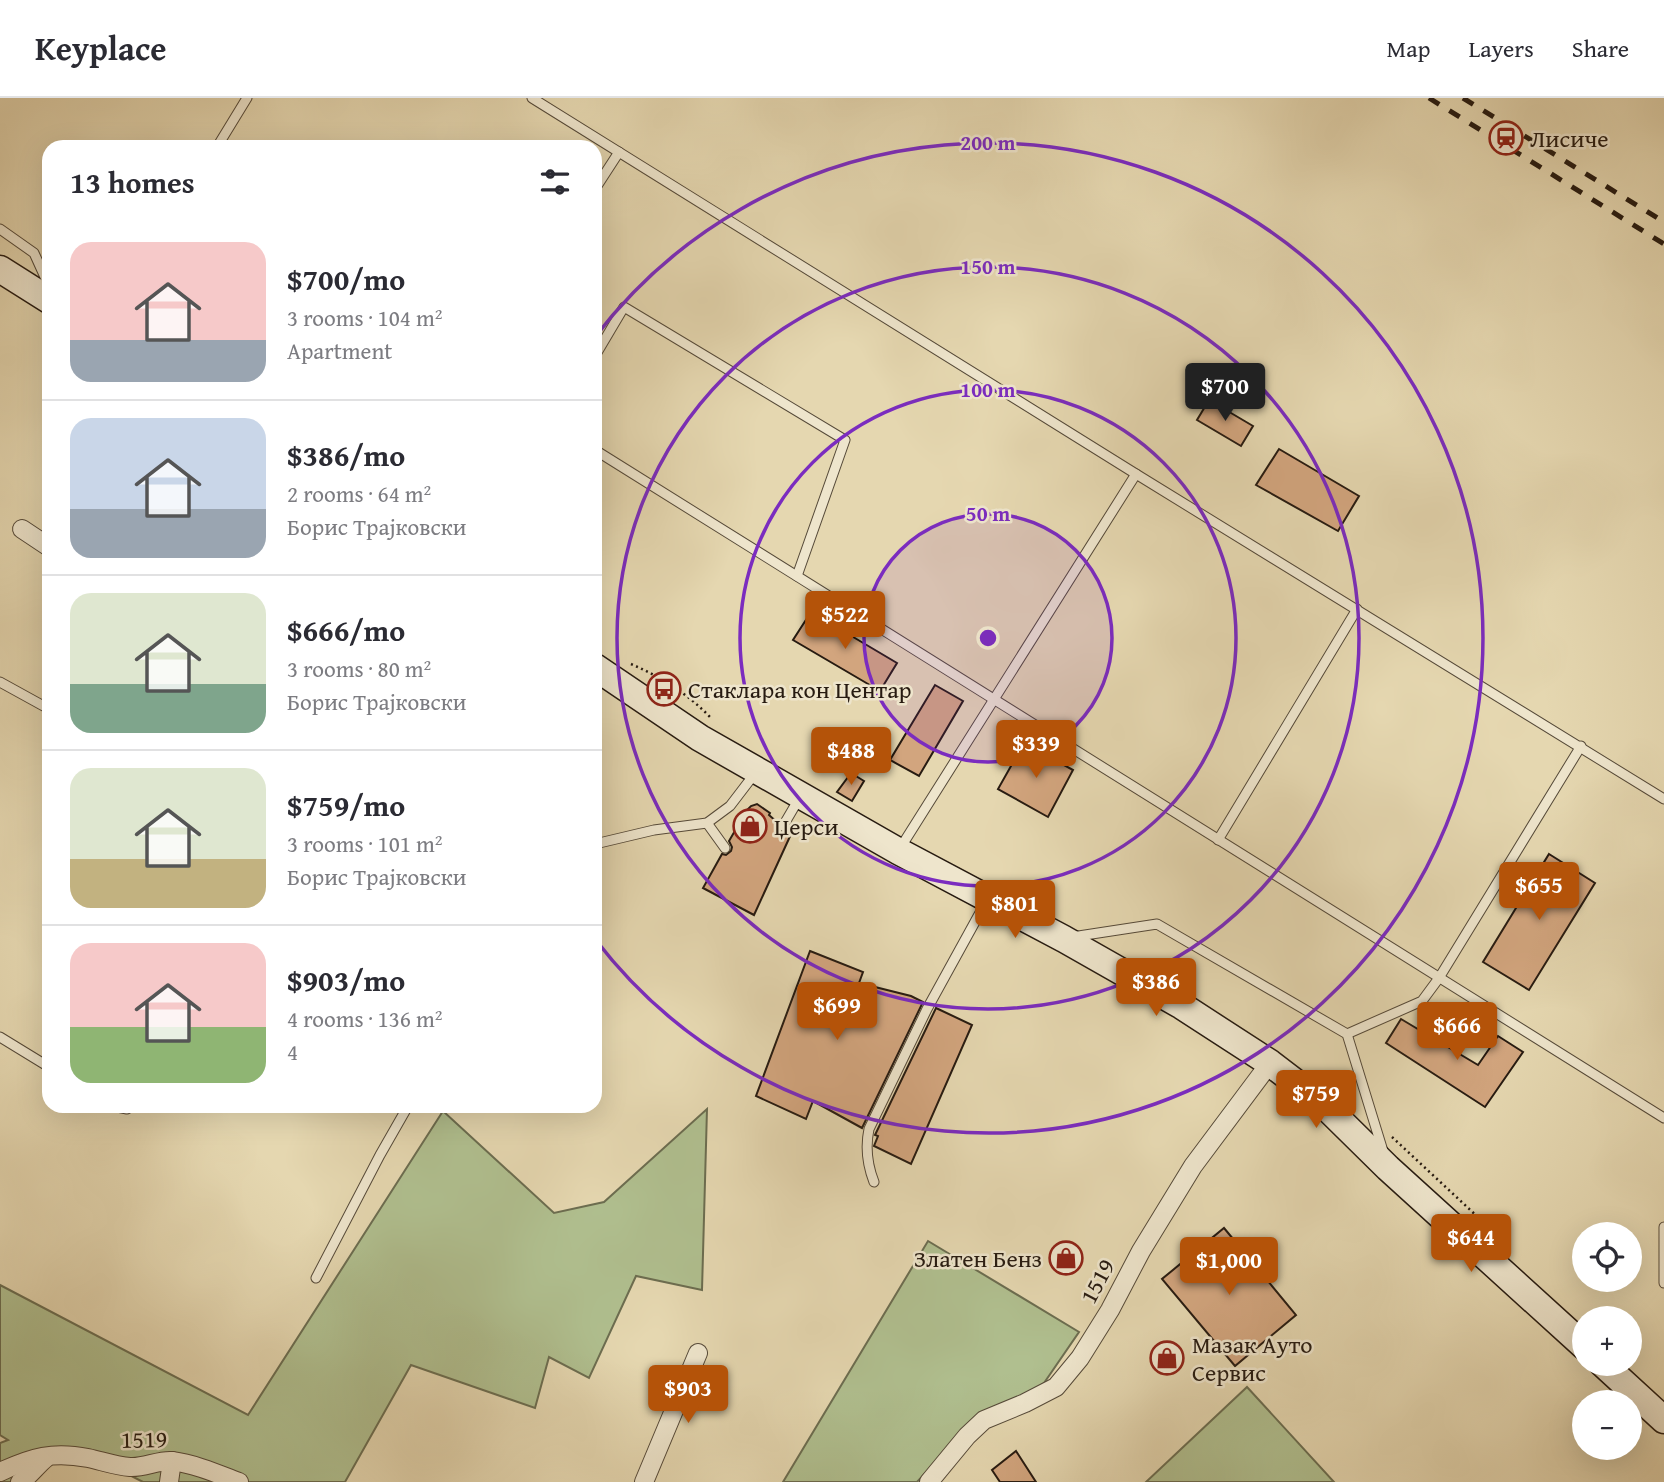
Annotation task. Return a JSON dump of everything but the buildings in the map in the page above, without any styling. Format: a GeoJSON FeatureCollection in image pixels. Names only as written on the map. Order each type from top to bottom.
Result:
{"type":"FeatureCollection","features":[{"type":"Feature","properties":{"kind":"main road"},"geometry":{"type":"LineString","coordinates":[[0,269],[42,296]]}},
{"type":"Feature","properties":{"kind":"main road"},"geometry":{"type":"LineString","coordinates":[[602,672],[700,738],[898,851],[1064,939],[1182,1006],[1270,1063],[1321,1102],[1388,1168],[1572,1335]]}},
{"type":"Feature","properties":{"kind":"main road"},"geometry":{"type":"LineString","coordinates":[[1616,1376],[1664,1420]]}},
{"type":"Feature","properties":{"kind":"street"},"geometry":{"type":"LineString","coordinates":[[22,530],[42,543]]}},
{"type":"Feature","properties":{"kind":"street","name":"1519"},"geometry":{"type":"LineString","coordinates":[[929,1482],[984,1420],[1025,1404],[1056,1387],[1080,1358],[1110,1310],[1140,1251],[1193,1167],[1270,1063]]}},
{"type":"Feature","properties":{"kind":"street"},"geometry":{"type":"LineString","coordinates":[[644,1482],[698,1353]]}},
{"type":"Feature","properties":{"kind":"street","name":"1519"},"geometry":{"type":"LineString","coordinates":[[0,1472],[40,1457],[61,1455],[131,1467],[173,1461],[239,1482]]}},
{"type":"Feature","properties":{"kind":"street"},"geometry":{"type":"LineString","coordinates":[[23,1481],[32,1469],[48,1456]]}},
{"type":"Feature","properties":{"kind":"street"},"geometry":{"type":"LineString","coordinates":[[169,1482],[173,1461]]}},
{"type":"Feature","properties":{"kind":"lane"},"geometry":{"type":"LineString","coordinates":[[221,140],[247,98]]}},
{"type":"Feature","properties":{"kind":"lane"},"geometry":{"type":"LineString","coordinates":[[532,98],[600,140]]}},
{"type":"Feature","properties":{"kind":"lane"},"geometry":{"type":"LineString","coordinates":[[602,141],[1664,799]]}},
{"type":"Feature","properties":{"kind":"lane"},"geometry":{"type":"LineString","coordinates":[[602,178],[619,152]]}},
{"type":"Feature","properties":{"kind":"lane"},"geometry":{"type":"LineString","coordinates":[[0,229],[34,253],[42,271]]}},
{"type":"Feature","properties":{"kind":"lane"},"geometry":{"type":"LineString","coordinates":[[602,344],[624,307],[845,440],[797,576]]}},
{"type":"Feature","properties":{"kind":"lane"},"geometry":{"type":"LineString","coordinates":[[602,454],[1664,1118]]}},
{"type":"Feature","properties":{"kind":"lane"},"geometry":{"type":"LineString","coordinates":[[898,851],[1136,474]]}},
{"type":"Feature","properties":{"kind":"lane"},"geometry":{"type":"LineString","coordinates":[[1218,840],[1357,610]]}},
{"type":"Feature","properties":{"kind":"lane"},"geometry":{"type":"LineString","coordinates":[[0,682],[42,705]]}},
{"type":"Feature","properties":{"kind":"lane"},"geometry":{"type":"LineString","coordinates":[[1347,1034],[1422,1001],[1439,978],[1581,746]]}},
{"type":"Feature","properties":{"kind":"lane"},"geometry":{"type":"LineString","coordinates":[[602,842],[654,830],[706,823],[730,806],[757,770]]}},
{"type":"Feature","properties":{"kind":"lane"},"geometry":{"type":"LineString","coordinates":[[783,826],[801,796]]}},
{"type":"Feature","properties":{"kind":"lane"},"geometry":{"type":"LineString","coordinates":[[706,823],[725,848]]}},
{"type":"Feature","properties":{"kind":"lane"},"geometry":{"type":"LineString","coordinates":[[874,1182],[867,1163],[869,1129],[927,1009],[988,899]]}},
{"type":"Feature","properties":{"kind":"lane"},"geometry":{"type":"LineString","coordinates":[[1064,939],[1157,924],[1347,1034],[1388,1168]]}},
{"type":"Feature","properties":{"kind":"lane"},"geometry":{"type":"LineString","coordinates":[[0,1037],[42,1063]]}},
{"type":"Feature","properties":{"kind":"lane"},"geometry":{"type":"LineString","coordinates":[[316,1278],[404,1113]]}},
{"type":"Feature","properties":{"kind":"lane"},"geometry":{"type":"LineString","coordinates":[[1664,1227],[1664,1283]]}},
{"type":"Feature","properties":{"kind":"green space"},"geometry":{"type":"Polygon","coordinates":[[[707,1109],[702,1290],[636,1276],[589,1378],[549,1357],[535,1408],[411,1365],[345,1482],[143,1482],[106,1463],[51,1463],[19,1482],[0,1482],[0,1443],[8,1440],[0,1435],[0,1285],[248,1415],[442,1113],[445,1113],[554,1213],[604,1202],[707,1109]]]}},
{"type":"Feature","properties":{"kind":"green space"},"geometry":{"type":"Polygon","coordinates":[[[928,1241],[1079,1332],[1044,1383],[945,1452],[917,1482],[783,1482],[928,1241]]]}},
{"type":"Feature","properties":{"kind":"green space"},"geometry":{"type":"Polygon","coordinates":[[[1247,1387],[1334,1482],[1146,1482],[1247,1387]]]}},
{"type":"Feature","properties":{"kind":"railway"},"geometry":{"type":"LineString","coordinates":[[1429,98],[1664,244]]}},
{"type":"Feature","properties":{"kind":"railway"},"geometry":{"type":"LineString","coordinates":[[1463,98],[1664,222]]}},
{"type":"Feature","properties":{"kind":"place","name":"Лисиче"},"geometry":{"type":"Point","coordinates":[1506,138]}},
{"type":"Feature","properties":{"kind":"place","name":"Стаклара кон Центар"},"geometry":{"type":"Point","coordinates":[664,689]}},
{"type":"Feature","properties":{"kind":"place","name":"Џерси"},"geometry":{"type":"Point","coordinates":[750,826]}},
{"type":"Feature","properties":{"kind":"place","name":"Златен Бенз"},"geometry":{"type":"Point","coordinates":[1066,1258]}},
{"type":"Feature","properties":{"kind":"place","name":"Мазак Ауто Сервис"},"geometry":{"type":"Point","coordinates":[1167,1358]}}]}
